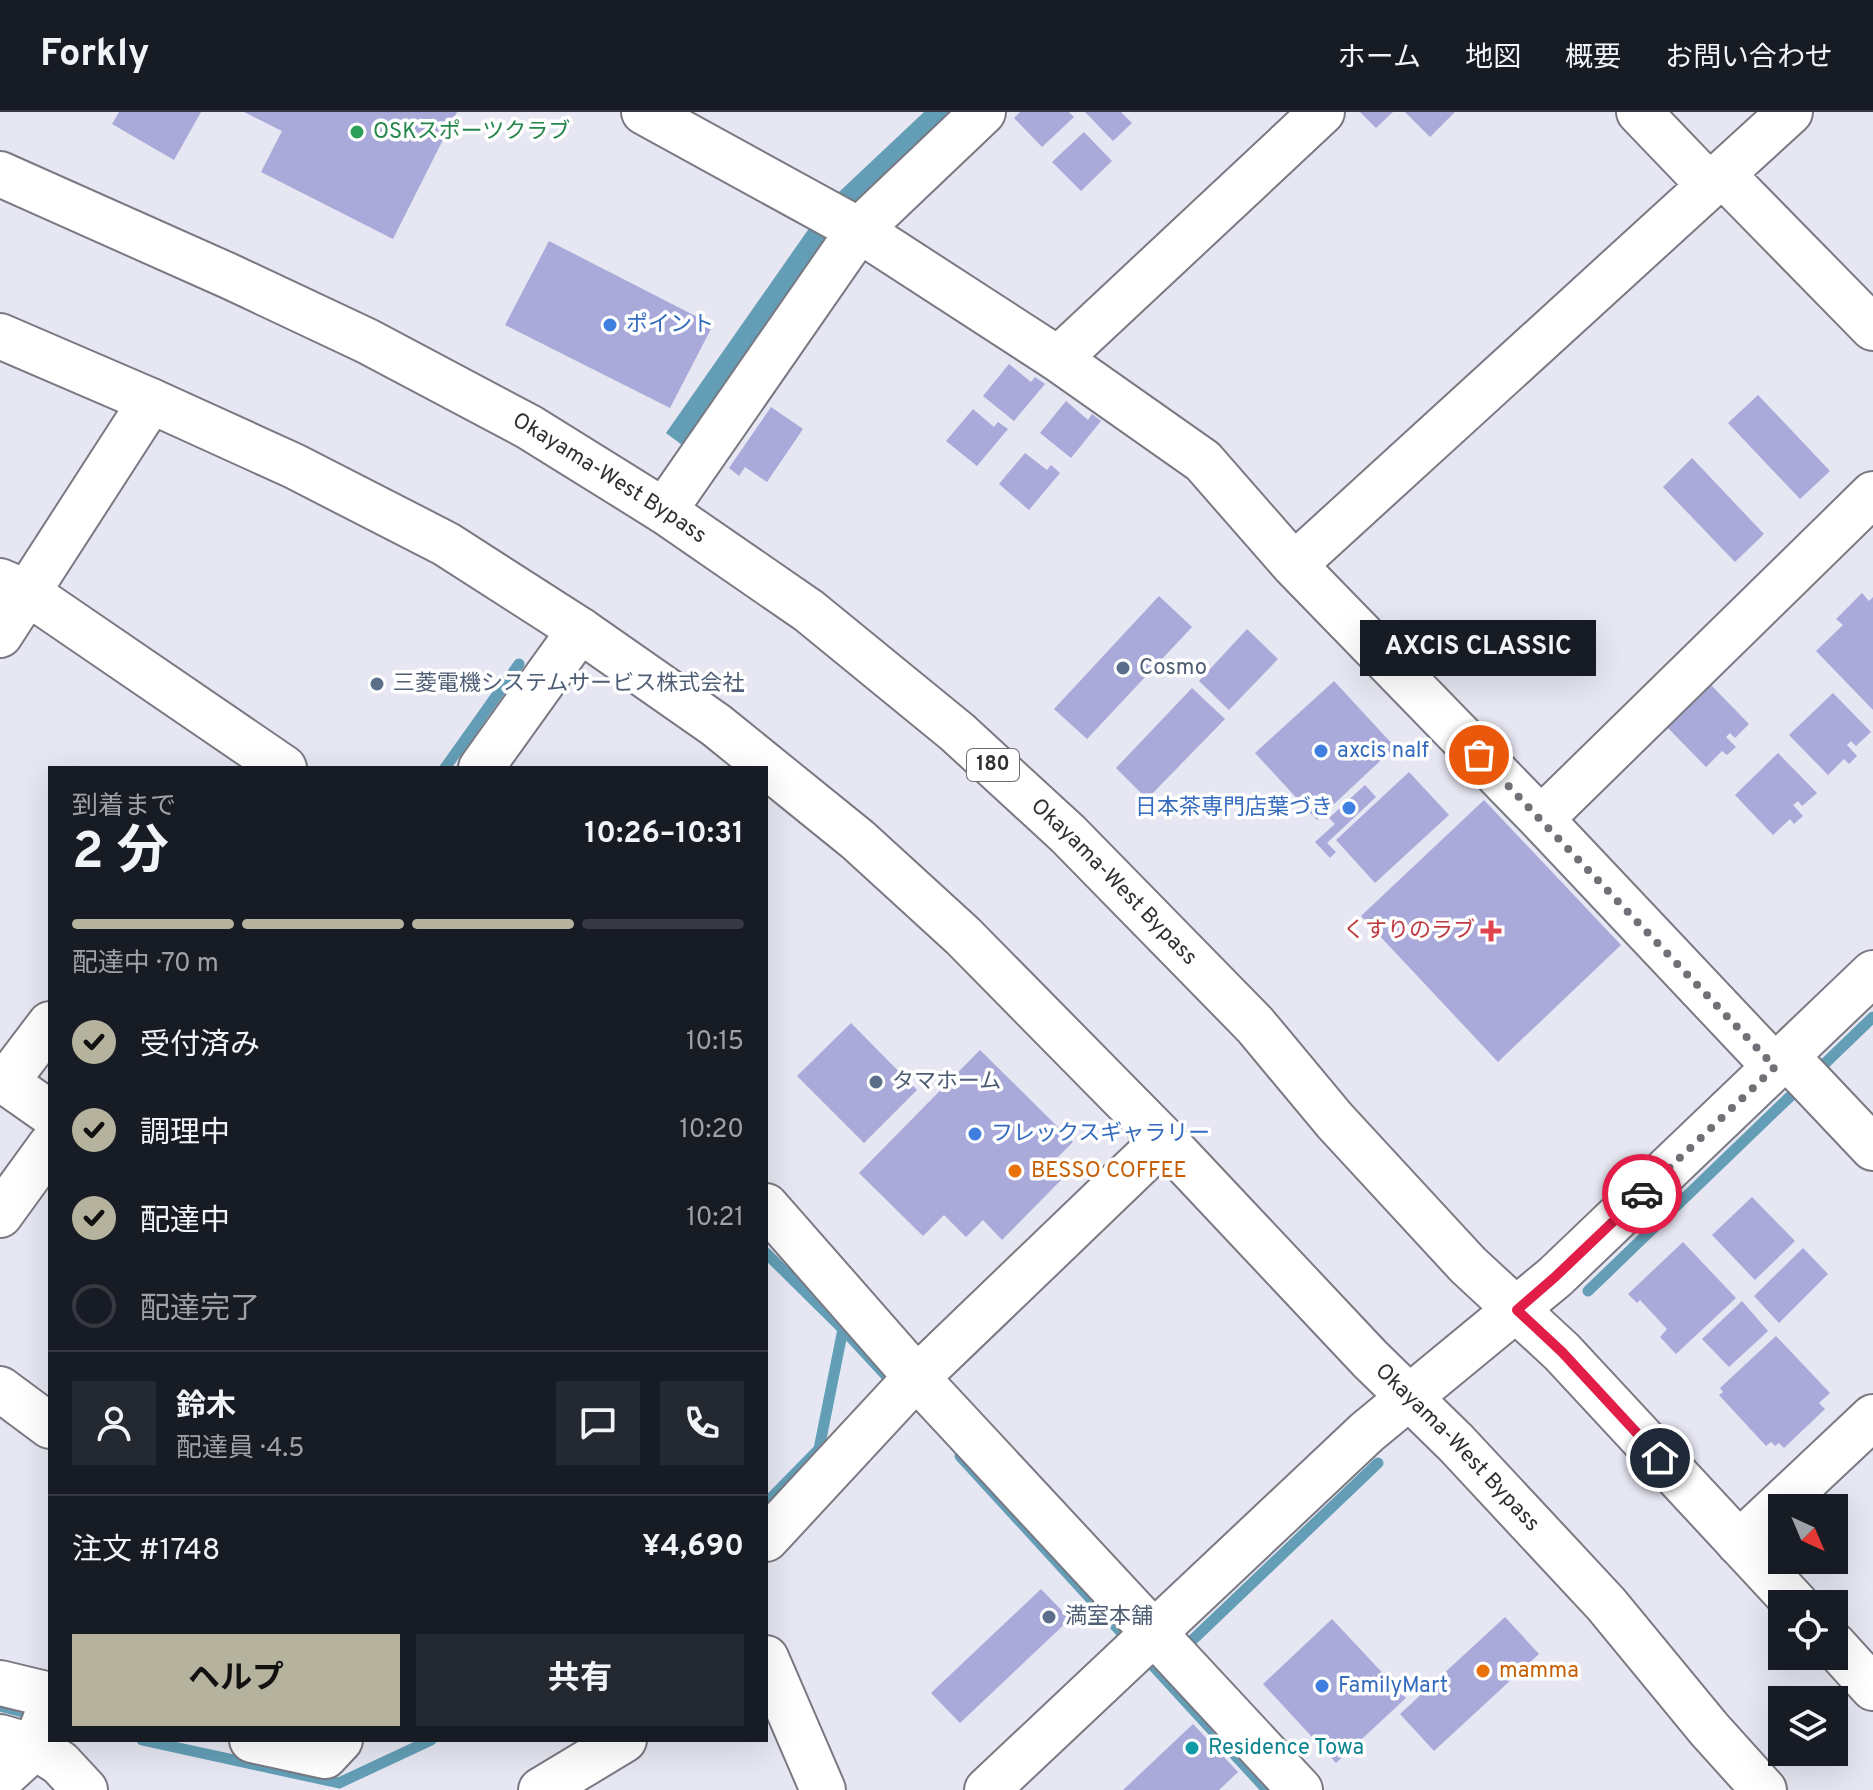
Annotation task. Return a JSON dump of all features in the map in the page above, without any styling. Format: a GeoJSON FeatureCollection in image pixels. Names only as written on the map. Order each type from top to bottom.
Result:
{"type":"FeatureCollection","features":[{"type":"Feature","properties":{"kind":"main road"},"geometry":{"type":"LineString","coordinates":[[644,112],[845,223],[1058,359],[1203,461],[1294,565],[1541,819],[1873,1148]]}},
{"type":"Feature","properties":{"kind":"main road"},"geometry":{"type":"LineString","coordinates":[[664,511],[845,223],[983,112]]}},
{"type":"Feature","properties":{"kind":"main road"},"geometry":{"type":"LineString","coordinates":[[1058,359],[1322,112]]}},
{"type":"Feature","properties":{"kind":"main road"},"geometry":{"type":"LineString","coordinates":[[1639,112],[1717,180],[1873,328]]}},
{"type":"Feature","properties":{"kind":"main road"},"geometry":{"type":"LineString","coordinates":[[1294,565],[1790,112]]}},
{"type":"Feature","properties":{"kind":"main road","name":"Okayama-West Bypass"},"geometry":{"type":"LineString","coordinates":[[0,174],[367,341],[529,427],[664,511],[809,611],[957,732],[1068,834],[1255,1025],[1335,1121],[1468,1265],[1562,1352],[1783,1590]]}},
{"type":"Feature","properties":{"kind":"main road","name":"Okayama-West Bypass"},"geometry":{"type":"LineString","coordinates":[[0,336],[294,466],[446,544],[580,630],[716,725],[767,766]]}},
{"type":"Feature","properties":{"kind":"main road"},"geometry":{"type":"LineString","coordinates":[[0,635],[14,587],[151,401]]}},
{"type":"Feature","properties":{"kind":"main road"},"geometry":{"type":"LineString","coordinates":[[1541,819],[1873,494]]}},
{"type":"Feature","properties":{"kind":"main road"},"geometry":{"type":"LineString","coordinates":[[14,587],[262,762]]}},
{"type":"Feature","properties":{"kind":"main road"},"geometry":{"type":"LineString","coordinates":[[482,766],[580,630]]}},
{"type":"Feature","properties":{"kind":"main road","name":"Okayama-West Bypass"},"geometry":{"type":"LineString","coordinates":[[768,767],[858,840],[963,936],[1164,1140],[1370,1359],[1456,1443],[1606,1604],[1709,1729],[1764,1790]]}},
{"type":"Feature","properties":{"kind":"main road"},"geometry":{"type":"LineString","coordinates":[[987,1790],[1156,1649],[1367,1432],[1517,1310],[1795,1070],[1873,973]]}},
{"type":"Feature","properties":{"kind":"main road"},"geometry":{"type":"LineString","coordinates":[[48,1026],[3,1080],[48,1112]]}},
{"type":"Feature","properties":{"kind":"main road"},"geometry":{"type":"LineString","coordinates":[[768,1537],[905,1389],[1164,1140]]}},
{"type":"Feature","properties":{"kind":"main road"},"geometry":{"type":"LineString","coordinates":[[0,1215],[48,1149]]}},
{"type":"Feature","properties":{"kind":"main road"},"geometry":{"type":"LineString","coordinates":[[768,1209],[905,1389],[1156,1649],[1300,1790]]}},
{"type":"Feature","properties":{"kind":"main road"},"geometry":{"type":"LineString","coordinates":[[0,1389],[48,1425]]}},
{"type":"Feature","properties":{"kind":"main road"},"geometry":{"type":"LineString","coordinates":[[1739,1543],[1873,1417]]}},
{"type":"Feature","properties":{"kind":"main road"},"geometry":{"type":"LineString","coordinates":[[1848,1660],[1873,1688]]}},
{"type":"Feature","properties":{"kind":"main road"},"geometry":{"type":"LineString","coordinates":[[768,1663],[823,1790]]}},
{"type":"Feature","properties":{"kind":"main road"},"geometry":{"type":"LineString","coordinates":[[0,1683],[35,1723],[60,1763],[85,1790]]}},
{"type":"Feature","properties":{"kind":"main road"},"geometry":{"type":"LineString","coordinates":[[0,1779],[35,1723]]}},
{"type":"Feature","properties":{"kind":"main road"},"geometry":{"type":"LineString","coordinates":[[261,1742],[325,1756],[338,1742]]}},
{"type":"Feature","properties":{"kind":"main road"},"geometry":{"type":"LineString","coordinates":[[541,1790],[621,1742]]}},
{"type":"Feature","properties":{"kind":"water"},"geometry":{"type":"Polygon","coordinates":[[[924,112],[960,112],[686,448],[666,433],[810,227],[839,192],[924,112]]]}},
{"type":"Feature","properties":{"kind":"building"},"geometry":{"type":"Polygon","coordinates":[[[119,112],[201,112],[174,160],[112,124],[119,112]]]}},
{"type":"Feature","properties":{"kind":"building"},"geometry":{"type":"Polygon","coordinates":[[[244,112],[457,112],[393,239],[261,172],[282,131],[244,112]]]}},
{"type":"Feature","properties":{"kind":"building"},"geometry":{"type":"Polygon","coordinates":[[[1020,112],[1069,112],[1074,117],[1042,147],[1014,118],[1020,112]]]}},
{"type":"Feature","properties":{"kind":"building"},"geometry":{"type":"Polygon","coordinates":[[[1085,112],[1121,112],[1132,123],[1113,141],[1085,112]]]}},
{"type":"Feature","properties":{"kind":"building"},"geometry":{"type":"Polygon","coordinates":[[[1360,112],[1393,112],[1376,128],[1360,112]]]}},
{"type":"Feature","properties":{"kind":"building"},"geometry":{"type":"Polygon","coordinates":[[[1405,112],[1455,112],[1430,137],[1405,112]]]}},
{"type":"Feature","properties":{"kind":"building"},"geometry":{"type":"Polygon","coordinates":[[[1084,132],[1112,161],[1081,191],[1052,162],[1084,132]]]}},
{"type":"Feature","properties":{"kind":"building"},"geometry":{"type":"Polygon","coordinates":[[[549,241],[713,325],[670,408],[505,325],[549,241]]]}},
{"type":"Feature","properties":{"kind":"building"},"geometry":{"type":"Polygon","coordinates":[[[1009,364],[1031,382],[1035,377],[1045,384],[1014,421],[983,396],[1009,364]]]}},
{"type":"Feature","properties":{"kind":"building"},"geometry":{"type":"Polygon","coordinates":[[[1758,395],[1830,471],[1800,499],[1728,423],[1758,395]]]}},
{"type":"Feature","properties":{"kind":"building"},"geometry":{"type":"Polygon","coordinates":[[[1066,401],[1088,420],[1092,414],[1101,421],[1071,458],[1040,433],[1066,401]]]}},
{"type":"Feature","properties":{"kind":"building"},"geometry":{"type":"Polygon","coordinates":[[[771,407],[803,429],[767,482],[745,467],[739,476],[729,468],[771,407]]]}},
{"type":"Feature","properties":{"kind":"building"},"geometry":{"type":"Polygon","coordinates":[[[973,409],[994,427],[998,422],[1008,429],[977,466],[946,441],[973,409]]]}},
{"type":"Feature","properties":{"kind":"building"},"geometry":{"type":"Polygon","coordinates":[[[1025,453],[1047,470],[1051,465],[1060,473],[1029,510],[999,484],[1025,453]]]}},
{"type":"Feature","properties":{"kind":"building"},"geometry":{"type":"Polygon","coordinates":[[[1692,458],[1764,534],[1735,562],[1663,487],[1692,458]]]}},
{"type":"Feature","properties":{"kind":"building"},"geometry":{"type":"Polygon","coordinates":[[[1862,593],[1869,601],[1873,597],[1873,710],[1816,651],[1843,625],[1836,619],[1862,593]]]}},
{"type":"Feature","properties":{"kind":"building"},"geometry":{"type":"Polygon","coordinates":[[[1159,596],[1192,627],[1087,739],[1054,709],[1159,596]]]}},
{"type":"Feature","properties":{"kind":"building"},"geometry":{"type":"Polygon","coordinates":[[[1247,629],[1278,659],[1229,710],[1199,681],[1247,629]]]}},
{"type":"Feature","properties":{"kind":"building"},"geometry":{"type":"Polygon","coordinates":[[[1334,681],[1395,747],[1317,820],[1255,753],[1334,681]]]}},
{"type":"Feature","properties":{"kind":"building"},"geometry":{"type":"Polygon","coordinates":[[[1711,685],[1749,724],[1735,738],[1730,733],[1726,737],[1736,747],[1727,755],[1722,751],[1706,767],[1667,727],[1711,685]]]}},
{"type":"Feature","properties":{"kind":"building"},"geometry":{"type":"Polygon","coordinates":[[[1192,688],[1225,719],[1147,799],[1116,768],[1192,688]]]}},
{"type":"Feature","properties":{"kind":"building"},"geometry":{"type":"Polygon","coordinates":[[[1833,693],[1871,732],[1856,746],[1851,741],[1847,745],[1857,756],[1849,764],[1844,759],[1828,775],[1789,735],[1833,693]]]}},
{"type":"Feature","properties":{"kind":"building"},"geometry":{"type":"Polygon","coordinates":[[[1778,753],[1817,793],[1802,806],[1798,801],[1793,805],[1803,816],[1794,824],[1790,819],[1773,835],[1735,795],[1778,753]]]}},
{"type":"Feature","properties":{"kind":"building"},"geometry":{"type":"Polygon","coordinates":[[[1409,772],[1449,815],[1375,883],[1336,840],[1409,772]]]}},
{"type":"Feature","properties":{"kind":"building"},"geometry":{"type":"Polygon","coordinates":[[[1365,785],[1376,797],[1327,843],[1336,852],[1330,858],[1315,842],[1335,824],[1329,818],[1365,785]]]}},
{"type":"Feature","properties":{"kind":"building"},"geometry":{"type":"Polygon","coordinates":[[[1484,800],[1621,945],[1498,1062],[1361,916],[1484,800]]]}},
{"type":"Feature","properties":{"kind":"building"},"geometry":{"type":"Polygon","coordinates":[[[851,1023],[917,1090],[864,1143],[797,1076],[851,1023]]]}},
{"type":"Feature","properties":{"kind":"building"},"geometry":{"type":"Polygon","coordinates":[[[980,1050],[1073,1142],[1051,1164],[1064,1177],[1002,1240],[983,1220],[966,1237],[944,1215],[923,1236],[859,1173],[980,1050]]]}},
{"type":"Feature","properties":{"kind":"building"},"geometry":{"type":"Polygon","coordinates":[[[1752,1197],[1795,1241],[1755,1280],[1712,1235],[1752,1197]]]}},
{"type":"Feature","properties":{"kind":"building"},"geometry":{"type":"Polygon","coordinates":[[[1683,1242],[1736,1298],[1676,1354],[1660,1337],[1667,1329],[1640,1300],[1637,1303],[1628,1294],[1683,1242]]]}},
{"type":"Feature","properties":{"kind":"building"},"geometry":{"type":"Polygon","coordinates":[[[1803,1248],[1828,1274],[1779,1323],[1754,1296],[1803,1248]]]}},
{"type":"Feature","properties":{"kind":"building"},"geometry":{"type":"Polygon","coordinates":[[[1742,1301],[1768,1331],[1729,1367],[1702,1339],[1742,1301]]]}},
{"type":"Feature","properties":{"kind":"building"},"geometry":{"type":"Polygon","coordinates":[[[1776,1336],[1830,1393],[1819,1403],[1825,1409],[1784,1448],[1779,1443],[1775,1446],[1771,1442],[1766,1446],[1719,1395],[1723,1392],[1720,1388],[1776,1336]]]}},
{"type":"Feature","properties":{"kind":"building"},"geometry":{"type":"Polygon","coordinates":[[[1041,1589],[1070,1619],[960,1723],[931,1693],[1041,1589]]]}},
{"type":"Feature","properties":{"kind":"building"},"geometry":{"type":"Polygon","coordinates":[[[1505,1617],[1539,1654],[1434,1751],[1400,1714],[1505,1617]]]}},
{"type":"Feature","properties":{"kind":"building"},"geometry":{"type":"Polygon","coordinates":[[[1332,1619],[1406,1698],[1336,1763],[1263,1684],[1332,1619]]]}},
{"type":"Feature","properties":{"kind":"building","name":"Residence Towa"},"geometry":{"type":"Polygon","coordinates":[[[1193,1724],[1238,1772],[1219,1790],[1123,1790],[1193,1724]]]}},
{"type":"Feature","properties":{"kind":"waterway"},"geometry":{"type":"LineString","coordinates":[[446,766],[519,664]]}},
{"type":"Feature","properties":{"kind":"waterway"},"geometry":{"type":"LineString","coordinates":[[1814,1074],[1873,1017]]}},
{"type":"Feature","properties":{"kind":"waterway"},"geometry":{"type":"LineString","coordinates":[[1588,1291],[1801,1086]]}},
{"type":"Feature","properties":{"kind":"waterway"},"geometry":{"type":"LineString","coordinates":[[768,1255],[891,1381]]}},
{"type":"Feature","properties":{"kind":"waterway"},"geometry":{"type":"LineString","coordinates":[[768,1501],[819,1449],[843,1329]]}},
{"type":"Feature","properties":{"kind":"waterway"},"geometry":{"type":"LineString","coordinates":[[960,1456],[1132,1644]]}},
{"type":"Feature","properties":{"kind":"waterway"},"geometry":{"type":"LineString","coordinates":[[1182,1650],[1378,1463]]}},
{"type":"Feature","properties":{"kind":"waterway"},"geometry":{"type":"LineString","coordinates":[[1144,1656],[1267,1790]]}},
{"type":"Feature","properties":{"kind":"waterway"},"geometry":{"type":"LineString","coordinates":[[0,1706],[38,1716]]}},
{"type":"Feature","properties":{"kind":"waterway"},"geometry":{"type":"LineString","coordinates":[[151,1742],[339,1783],[427,1742]]}},
{"type":"Feature","properties":{"kind":"way so far"},"geometry":{"type":"LineString","coordinates":[[1479,755],[1775,1067],[1642,1194]]}},
{"type":"Feature","properties":{"kind":"place","name":"OSKスポーツクラブ"},"geometry":{"type":"Point","coordinates":[357,132]}},
{"type":"Feature","properties":{"kind":"place","name":"ポイント"},"geometry":{"type":"Point","coordinates":[610,325]}},
{"type":"Feature","properties":{"kind":"place","name":"Cosmo"},"geometry":{"type":"Point","coordinates":[1123,668]}},
{"type":"Feature","properties":{"kind":"place","name":"三菱電機システムサービス株式会社"},"geometry":{"type":"Point","coordinates":[377,684]}},
{"type":"Feature","properties":{"kind":"place","name":"axcis nalf"},"geometry":{"type":"Point","coordinates":[1321,751]}},
{"type":"Feature","properties":{"kind":"place","name":"AXCIS CLASSIC"},"geometry":{"type":"Point","coordinates":[1479,755]}},
{"type":"Feature","properties":{"kind":"place","name":"日本茶専門店葉づき"},"geometry":{"type":"Point","coordinates":[1349,808]}},
{"type":"Feature","properties":{"kind":"place","name":"くすりのラブ"},"geometry":{"type":"Point","coordinates":[1491,931]}},
{"type":"Feature","properties":{"kind":"place","name":"タマホーム"},"geometry":{"type":"Point","coordinates":[876,1082]}},
{"type":"Feature","properties":{"kind":"place","name":"フレックスギャラリー"},"geometry":{"type":"Point","coordinates":[975,1134]}},
{"type":"Feature","properties":{"kind":"place","name":"BESSO COFFEE"},"geometry":{"type":"Point","coordinates":[1015,1171]}},
{"type":"Feature","properties":{"kind":"place","name":"満室本舗"},"geometry":{"type":"Point","coordinates":[1049,1617]}},
{"type":"Feature","properties":{"kind":"place","name":"mamma"},"geometry":{"type":"Point","coordinates":[1483,1671]}},
{"type":"Feature","properties":{"kind":"place","name":"FamilyMart"},"geometry":{"type":"Point","coordinates":[1322,1686]}},
{"type":"Feature","properties":{"kind":"place","name":"Residence Towa"},"geometry":{"type":"Point","coordinates":[1192,1748]}},
{"type":"Feature","properties":{"kind":"route"},"geometry":{"type":"LineString","coordinates":[[1642,1194],[1517,1310],[1562,1352],[1660,1458]]}}]}
